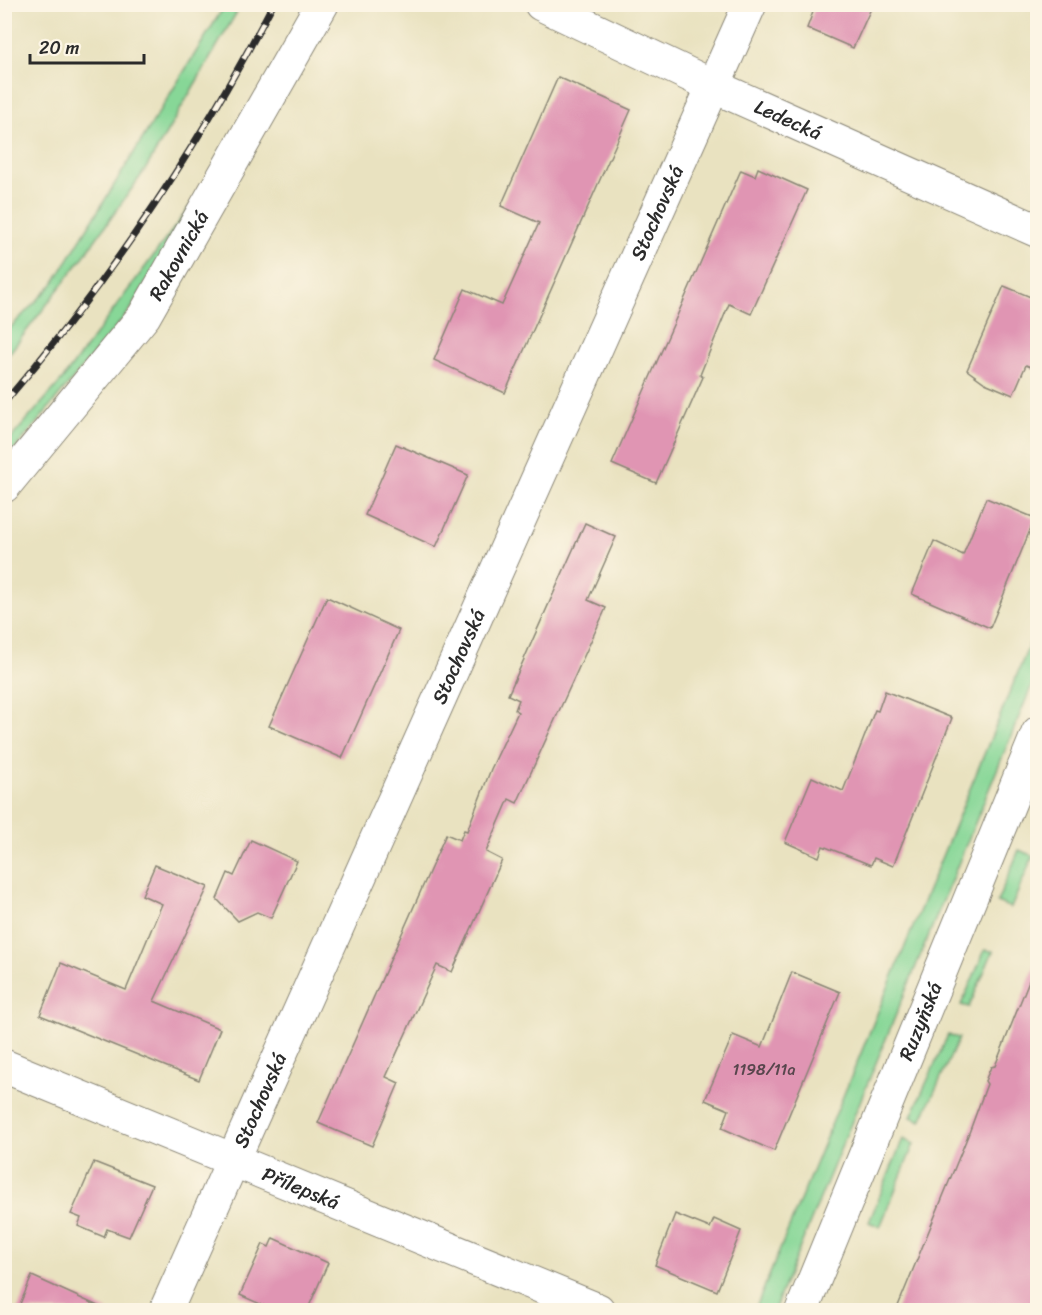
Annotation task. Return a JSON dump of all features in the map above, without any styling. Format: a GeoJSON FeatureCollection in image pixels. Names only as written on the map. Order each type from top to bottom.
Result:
{"type":"FeatureCollection","features":[{"type":"Feature","properties":{"kind":"street","name":"Rakovnická"},"geometry":{"type":"LineString","coordinates":[[4,486],[144,316],[322,4]]}},
{"type":"Feature","properties":{"kind":"street","name":"Ledecká"},"geometry":{"type":"LineString","coordinates":[[542,4],[713,86],[1038,231]]}},
{"type":"Feature","properties":{"kind":"street","name":"Stochovská"},"geometry":{"type":"LineString","coordinates":[[166,1311],[750,4]]}},
{"type":"Feature","properties":{"kind":"street","name":"Ruzyňská"},"geometry":{"type":"LineString","coordinates":[[802,1311],[1038,733]]}},
{"type":"Feature","properties":{"kind":"street","name":"Přílepská"},"geometry":{"type":"LineString","coordinates":[[4,1066],[598,1311]]}},
{"type":"Feature","properties":{"kind":"green space"},"geometry":{"type":"Polygon","coordinates":[[[225,5],[241,5],[145,170],[84,256],[5,359],[5,333],[53,284],[225,5]]]}},
{"type":"Feature","properties":{"kind":"green space"},"geometry":{"type":"Polygon","coordinates":[[[193,202],[131,309],[5,461],[5,445],[62,380],[193,202]]]}},
{"type":"Feature","properties":{"kind":"green space"},"geometry":{"type":"Polygon","coordinates":[[[1037,626],[1037,673],[774,1310],[755,1310],[1037,626]]]}},
{"type":"Feature","properties":{"kind":"green space"},"geometry":{"type":"Polygon","coordinates":[[[1019,850],[1033,856],[1011,908],[997,902],[1019,850]]]}},
{"type":"Feature","properties":{"kind":"green space"},"geometry":{"type":"Polygon","coordinates":[[[985,950],[993,951],[969,1007],[961,1005],[985,950]]]}},
{"type":"Feature","properties":{"kind":"green space"},"geometry":{"type":"Polygon","coordinates":[[[948,1035],[959,1038],[921,1121],[911,1117],[948,1035]]]}},
{"type":"Feature","properties":{"kind":"green space"},"geometry":{"type":"Polygon","coordinates":[[[903,1139],[914,1144],[880,1227],[869,1222],[903,1139]]]}},
{"type":"Feature","properties":{"kind":"building"},"geometry":{"type":"Polygon","coordinates":[[[816,4],[873,4],[853,48],[807,28],[816,4]]]}},
{"type":"Feature","properties":{"kind":"building"},"geometry":{"type":"Polygon","coordinates":[[[558,77],[631,110],[505,393],[434,360],[465,289],[502,305],[539,223],[501,206],[558,77]]]}},
{"type":"Feature","properties":{"kind":"building"},"geometry":{"type":"Polygon","coordinates":[[[758,168],[807,190],[751,314],[729,304],[700,375],[703,377],[656,483],[612,464],[741,170],[755,176],[758,168]]]}},
{"type":"Feature","properties":{"kind":"building"},"geometry":{"type":"Polygon","coordinates":[[[1004,286],[1038,300],[1038,370],[1026,365],[1013,395],[985,383],[967,370],[1004,286]]]}},
{"type":"Feature","properties":{"kind":"building"},"geometry":{"type":"Polygon","coordinates":[[[396,444],[468,475],[436,547],[365,515],[396,444]]]}},
{"type":"Feature","properties":{"kind":"building"},"geometry":{"type":"Polygon","coordinates":[[[986,498],[1035,518],[990,628],[912,594],[934,541],[963,555],[986,498]]]}},
{"type":"Feature","properties":{"kind":"building"},"geometry":{"type":"Polygon","coordinates":[[[585,523],[616,537],[588,600],[606,608],[517,803],[509,799],[486,852],[502,860],[452,972],[437,965],[386,1077],[399,1083],[372,1146],[318,1123],[446,834],[460,840],[464,830],[467,831],[491,769],[518,712],[515,710],[519,700],[508,695],[585,523]]]}},
{"type":"Feature","properties":{"kind":"building"},"geometry":{"type":"Polygon","coordinates":[[[327,597],[399,630],[342,758],[269,726],[327,597]]]}},
{"type":"Feature","properties":{"kind":"building"},"geometry":{"type":"Polygon","coordinates":[[[885,691],[952,718],[893,866],[874,858],[871,865],[823,846],[819,857],[785,842],[812,777],[843,791],[875,710],[878,711],[885,691]]]}},
{"type":"Feature","properties":{"kind":"building"},"geometry":{"type":"Polygon","coordinates":[[[251,840],[297,861],[271,918],[257,912],[238,921],[217,899],[228,873],[234,876],[251,840]]]}},
{"type":"Feature","properties":{"kind":"building"},"geometry":{"type":"Polygon","coordinates":[[[155,865],[208,887],[154,1001],[220,1029],[199,1080],[40,1015],[61,963],[126,990],[162,904],[142,895],[155,865]]]}},
{"type":"Feature","properties":{"kind":"building"},"geometry":{"type":"Polygon","coordinates":[[[1036,963],[1038,1311],[896,1311],[969,1133],[987,1084],[985,1081],[991,1067],[995,1066],[1036,963]]]}},
{"type":"Feature","properties":{"kind":"building"},"geometry":{"type":"Polygon","coordinates":[[[792,972],[840,992],[774,1151],[722,1128],[729,1110],[705,1100],[733,1035],[762,1047],[792,972]]]}},
{"type":"Feature","properties":{"kind":"building"},"geometry":{"type":"Polygon","coordinates":[[[94,1162],[152,1185],[129,1237],[107,1229],[104,1237],[78,1226],[81,1218],[71,1214],[94,1162]]]}},
{"type":"Feature","properties":{"kind":"building"},"geometry":{"type":"Polygon","coordinates":[[[675,1214],[710,1228],[714,1219],[741,1231],[717,1291],[655,1265],[675,1214]]]}},
{"type":"Feature","properties":{"kind":"building"},"geometry":{"type":"Polygon","coordinates":[[[273,1238],[328,1263],[307,1311],[276,1311],[240,1295],[263,1244],[269,1247],[273,1238]]]}},
{"type":"Feature","properties":{"kind":"building"},"geometry":{"type":"Polygon","coordinates":[[[32,1276],[109,1311],[17,1311],[32,1276]]]}},
{"type":"Feature","properties":{"kind":"railway"},"geometry":{"type":"LineString","coordinates":[[4,403],[80,309],[150,211],[214,110],[273,4]]}}]}
